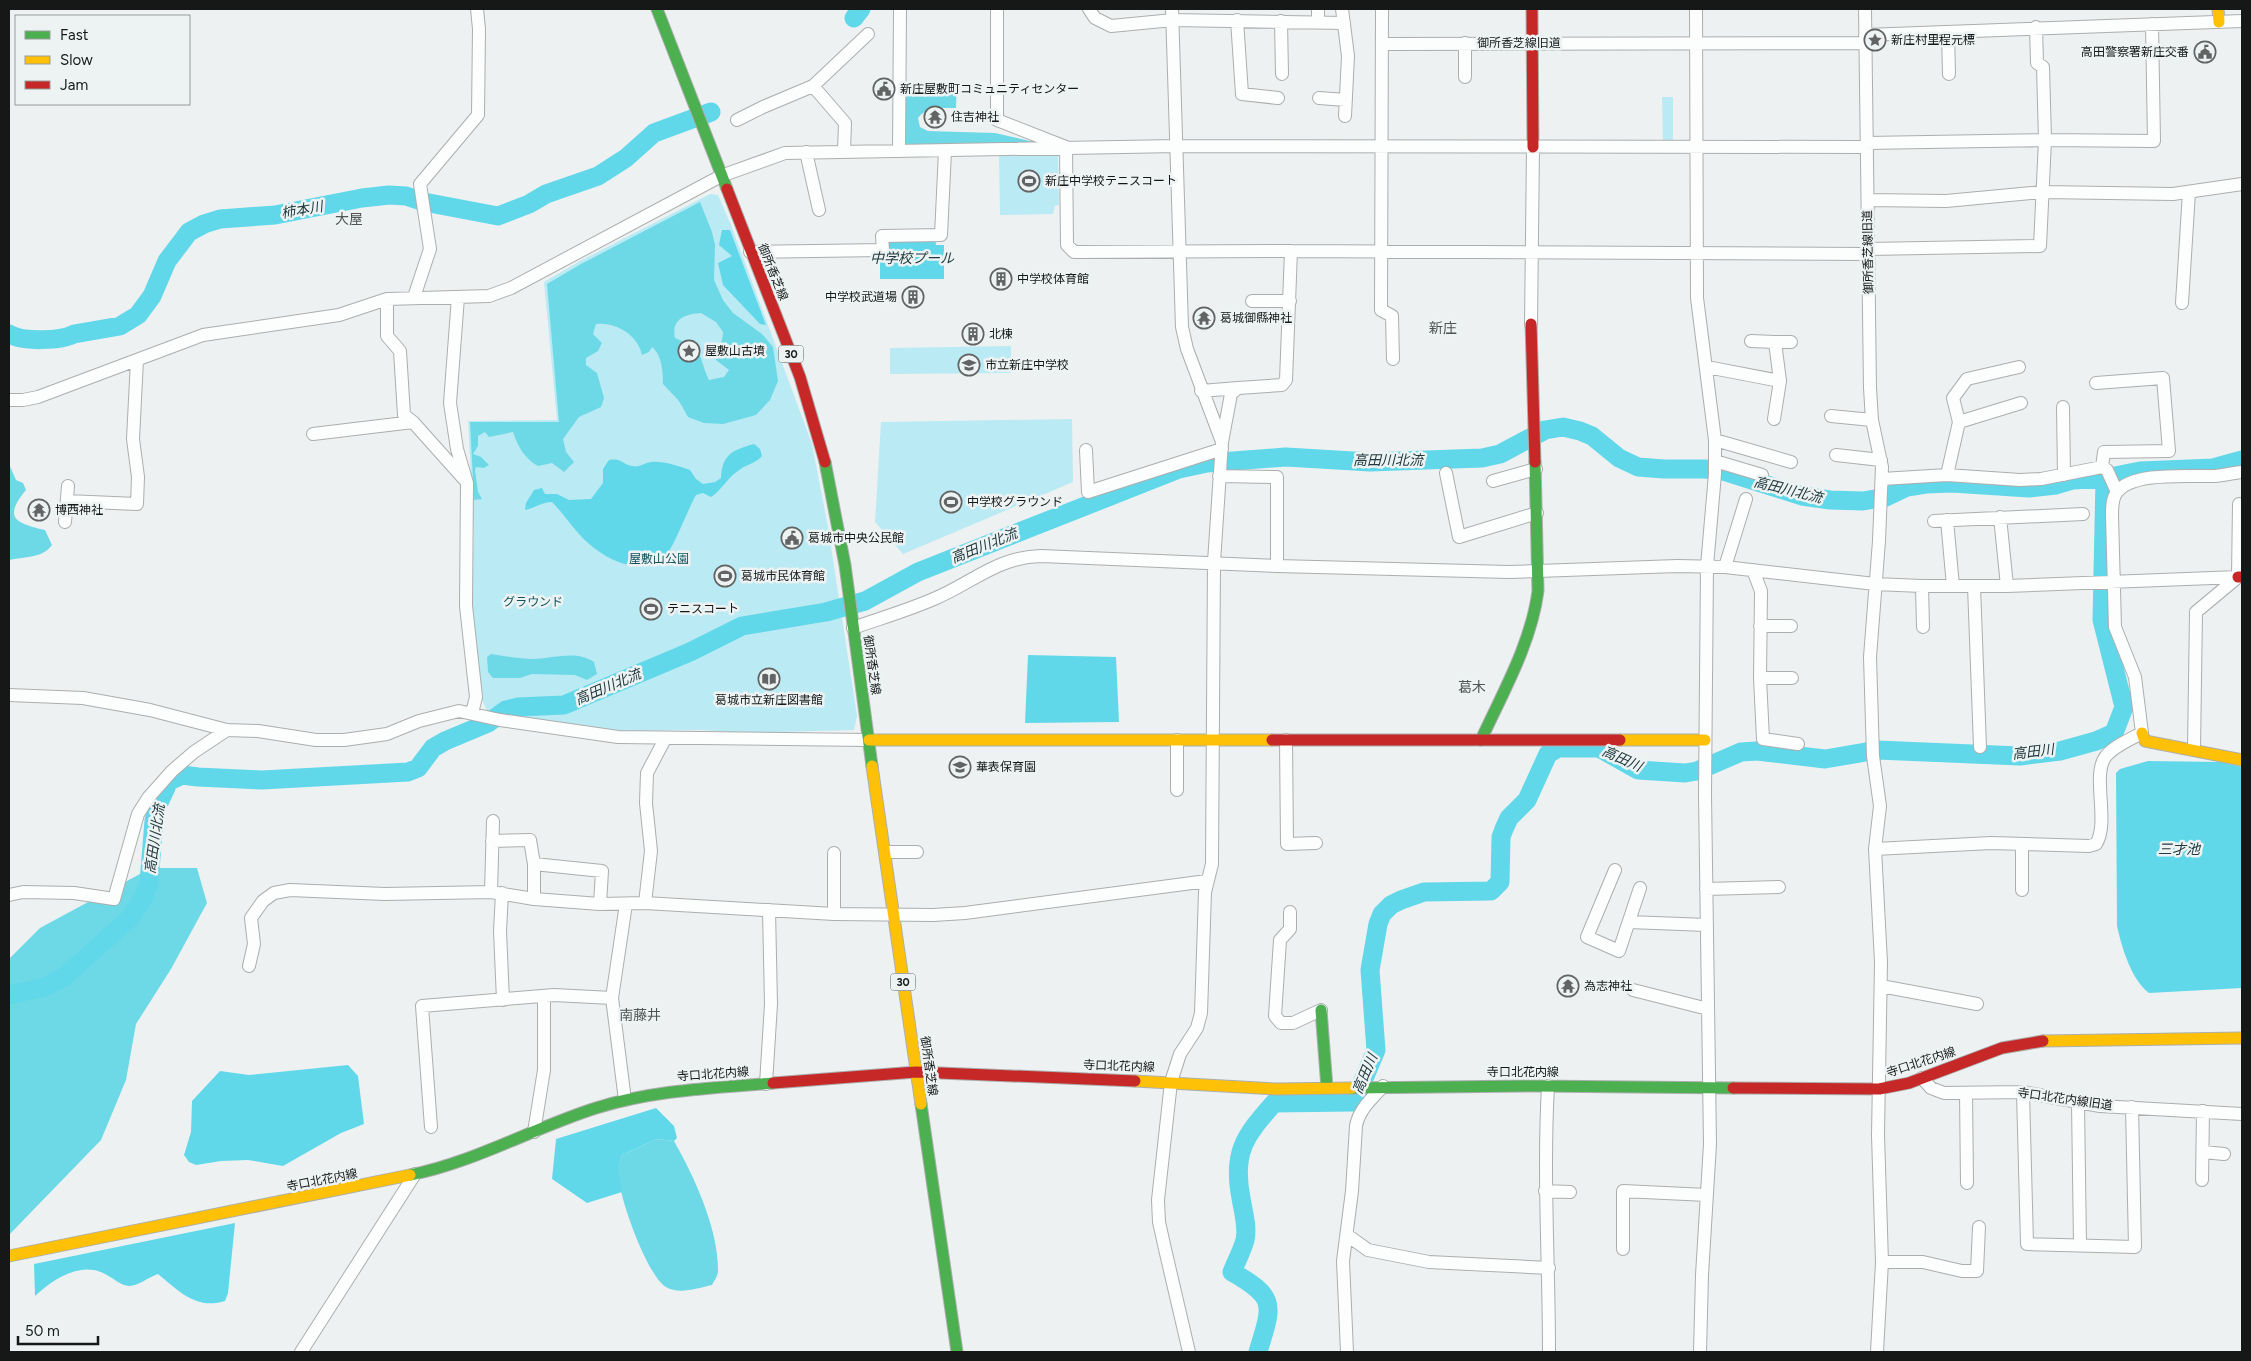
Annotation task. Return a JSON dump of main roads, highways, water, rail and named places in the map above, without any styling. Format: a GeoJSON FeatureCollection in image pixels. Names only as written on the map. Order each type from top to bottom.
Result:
{"type":"FeatureCollection","features":[{"type":"Feature","properties":{"kind":"main road","name":"御所香芝線"},"geometry":{"type":"LineString","coordinates":[[657,9],[800,377],[819,437],[836,510],[957,1352]]}},
{"type":"Feature","properties":{"kind":"main road"},"geometry":{"type":"LineString","coordinates":[[1532,9],[1533,147]]}},
{"type":"Feature","properties":{"kind":"main road"},"geometry":{"type":"LineString","coordinates":[[1481,740],[1533,621],[1538,591],[1536,442],[1531,324]]}},
{"type":"Feature","properties":{"kind":"main road"},"geometry":{"type":"LineString","coordinates":[[2142,733],[2145,741],[2154,744],[2194,749],[2242,760]]}},
{"type":"Feature","properties":{"kind":"main road"},"geometry":{"type":"LineString","coordinates":[[869,740],[1706,740]]}},
{"type":"Feature","properties":{"kind":"main road"},"geometry":{"type":"LineString","coordinates":[[1321,1010],[1327,1088]]}},
{"type":"Feature","properties":{"kind":"main road","name":"寺口北花内線"},"geometry":{"type":"LineString","coordinates":[[9,1256],[415,1174],[469,1158],[534,1132],[625,1100],[668,1091],[916,1072],[1171,1082],[1276,1089],[1383,1086],[1548,1086],[1854,1090],[1879,1089],[1922,1078],[2002,1048],[2037,1040],[2242,1038]]}},
{"type":"Feature","properties":{"kind":"water"},"geometry":{"type":"Polygon","coordinates":[[[722,230],[730,230],[766,325],[760,324],[723,285],[718,263],[732,256],[719,245],[722,230]]]}},
{"type":"Feature","properties":{"kind":"water","name":"中学校プール"},"geometry":{"type":"Polygon","coordinates":[[[885,237],[935,237],[936,245],[944,245],[944,279],[880,279],[880,256],[885,256],[885,237]]]}},
{"type":"Feature","properties":{"kind":"water"},"geometry":{"type":"Polygon","coordinates":[[[754,444],[760,449],[762,456],[734,474],[711,497],[703,493],[696,495],[667,554],[656,562],[645,566],[621,563],[598,551],[579,534],[552,502],[525,510],[526,503],[534,490],[542,488],[545,494],[557,494],[569,500],[591,499],[603,483],[603,469],[609,460],[619,460],[628,465],[635,466],[651,462],[676,465],[690,470],[696,479],[703,484],[715,482],[721,478],[724,463],[730,454],[740,448],[754,444]]]}},
{"type":"Feature","properties":{"kind":"water"},"geometry":{"type":"Polygon","coordinates":[[[1028,655],[1116,657],[1119,722],[1025,723],[1028,655]]]}},
{"type":"Feature","properties":{"kind":"water","name":"三才池"},"geometry":{"type":"Polygon","coordinates":[[[2148,761],[2222,762],[2242,767],[2242,988],[2149,993],[2137,980],[2128,963],[2117,926],[2116,773],[2120,769],[2148,761]]]}},
{"type":"Feature","properties":{"kind":"water"},"geometry":{"type":"Polygon","coordinates":[[[348,1065],[358,1076],[364,1124],[341,1133],[283,1166],[248,1160],[221,1161],[196,1165],[189,1162],[184,1155],[191,1132],[192,1101],[220,1071],[249,1075],[348,1065]]]}},
{"type":"Feature","properties":{"kind":"water"},"geometry":{"type":"Polygon","coordinates":[[[656,1108],[674,1126],[677,1138],[674,1141],[657,1139],[622,1155],[618,1170],[622,1192],[587,1203],[552,1179],[556,1139],[656,1108]]]}},
{"type":"Feature","properties":{"kind":"water"},"geometry":{"type":"Polygon","coordinates":[[[235,1223],[228,1293],[225,1301],[205,1303],[197,1301],[188,1297],[158,1274],[136,1285],[126,1286],[105,1274],[86,1270],[77,1271],[59,1278],[35,1296],[34,1264],[235,1223]]]}},
{"type":"Feature","properties":{"kind":"waterway","name":"柿本川"},"geometry":{"type":"LineString","coordinates":[[854,18],[861,9]]}},
{"type":"Feature","properties":{"kind":"waterway","name":"柿本川"},"geometry":{"type":"LineString","coordinates":[[9,334],[23,338],[51,339],[120,326],[138,315],[152,296],[167,261],[189,232],[204,224],[220,219],[275,215],[362,198],[389,195],[406,196],[424,202],[498,216],[529,204],[546,194],[598,176],[626,158],[654,133],[711,112]]}},
{"type":"Feature","properties":{"kind":"waterway","name":"高田川北流"},"geometry":{"type":"LineString","coordinates":[[9,995],[45,987],[64,977],[129,919],[143,899],[149,882],[157,807],[169,781],[182,775],[262,780],[408,772],[418,768],[433,748],[488,723],[506,710],[518,707],[564,705],[690,652],[742,626],[826,612],[865,601],[918,572],[1179,469],[1207,463],[1286,457],[1370,462],[1482,458],[1500,454],[1545,430],[1563,427],[1592,436],[1619,458],[1638,467],[1723,471],[1802,496],[1830,500],[1863,501],[1886,497],[1907,487],[1926,484],[1952,483],[2029,488],[2056,485],[2073,480],[2105,478],[2140,471],[2213,468],[2242,460]]}},
{"type":"Feature","properties":{"kind":"waterway","name":"高田川"},"geometry":{"type":"LineString","coordinates":[[1258,1352],[1266,1323],[1268,1304],[1264,1296],[1257,1289],[1232,1272],[1246,1235],[1239,1182],[1238,1168],[1240,1156],[1248,1135],[1274,1103],[1354,1102],[1376,1050],[1370,970],[1378,924],[1382,914],[1391,905],[1424,892],[1491,891],[1500,882],[1501,837],[1509,818],[1527,800],[1548,754],[1558,748],[1599,748],[1638,770],[1685,773],[1697,771],[1741,752],[1757,751],[1825,759],[1877,750],[2020,756],[2060,751],[2096,741],[2114,733],[2124,707],[2102,620],[2105,478]]}},
{"type":"Feature","properties":{"kind":"place","name":"新庄村里程元標"},"geometry":{"type":"Point","coordinates":[1875,40]}},
{"type":"Feature","properties":{"kind":"place","name":"高田警察署新庄交番"},"geometry":{"type":"Point","coordinates":[2205,52]}},
{"type":"Feature","properties":{"kind":"place","name":"新庄屋敷町コミュニティセンター"},"geometry":{"type":"Point","coordinates":[884,89]}},
{"type":"Feature","properties":{"kind":"place","name":"住吉神社"},"geometry":{"type":"Point","coordinates":[935,117]}},
{"type":"Feature","properties":{"kind":"place","name":"新庄中学校テニスコート"},"geometry":{"type":"Point","coordinates":[1029,181]}},
{"type":"Feature","properties":{"kind":"place","name":"中学校体育館"},"geometry":{"type":"Point","coordinates":[1001,279]}},
{"type":"Feature","properties":{"kind":"place","name":"中学校武道場"},"geometry":{"type":"Point","coordinates":[913,297]}},
{"type":"Feature","properties":{"kind":"place","name":"葛城御縣神社"},"geometry":{"type":"Point","coordinates":[1204,318]}},
{"type":"Feature","properties":{"kind":"place","name":"北棟"},"geometry":{"type":"Point","coordinates":[973,334]}},
{"type":"Feature","properties":{"kind":"place","name":"屋敷山古墳"},"geometry":{"type":"Point","coordinates":[689,351]}},
{"type":"Feature","properties":{"kind":"place","name":"市立新庄中学校"},"geometry":{"type":"Point","coordinates":[969,365]}},
{"type":"Feature","properties":{"kind":"place","name":"中学校グラウンド"},"geometry":{"type":"Point","coordinates":[951,502]}},
{"type":"Feature","properties":{"kind":"place","name":"博西神社"},"geometry":{"type":"Point","coordinates":[39,510]}},
{"type":"Feature","properties":{"kind":"place","name":"葛城市中央公民館"},"geometry":{"type":"Point","coordinates":[792,538]}},
{"type":"Feature","properties":{"kind":"place","name":"葛城市民体育館"},"geometry":{"type":"Point","coordinates":[725,576]}},
{"type":"Feature","properties":{"kind":"place","name":"テニスコート"},"geometry":{"type":"Point","coordinates":[651,609]}},
{"type":"Feature","properties":{"kind":"place","name":"葛城市立新庄図書館"},"geometry":{"type":"Point","coordinates":[769,679]}},
{"type":"Feature","properties":{"kind":"place","name":"華表保育園"},"geometry":{"type":"Point","coordinates":[960,767]}},
{"type":"Feature","properties":{"kind":"place","name":"為志神社"},"geometry":{"type":"Point","coordinates":[1568,986]}},
{"type":"Feature","properties":{"kind":"district","name":"大屋"},"geometry":{"type":"Point","coordinates":[349,219]}},
{"type":"Feature","properties":{"kind":"district","name":"新庄"},"geometry":{"type":"Point","coordinates":[1443,328]}},
{"type":"Feature","properties":{"kind":"district","name":"葛木"},"geometry":{"type":"Point","coordinates":[1472,687]}},
{"type":"Feature","properties":{"kind":"district","name":"南藤井"},"geometry":{"type":"Point","coordinates":[640,1015]}},
{"type":"Feature","properties":{"kind":"park label","name":"屋敷山公園"},"geometry":{"type":"Point","coordinates":[659,559]}},
{"type":"Feature","properties":{"kind":"park label","name":"グラウンド"},"geometry":{"type":"Point","coordinates":[533,602]}}]}
